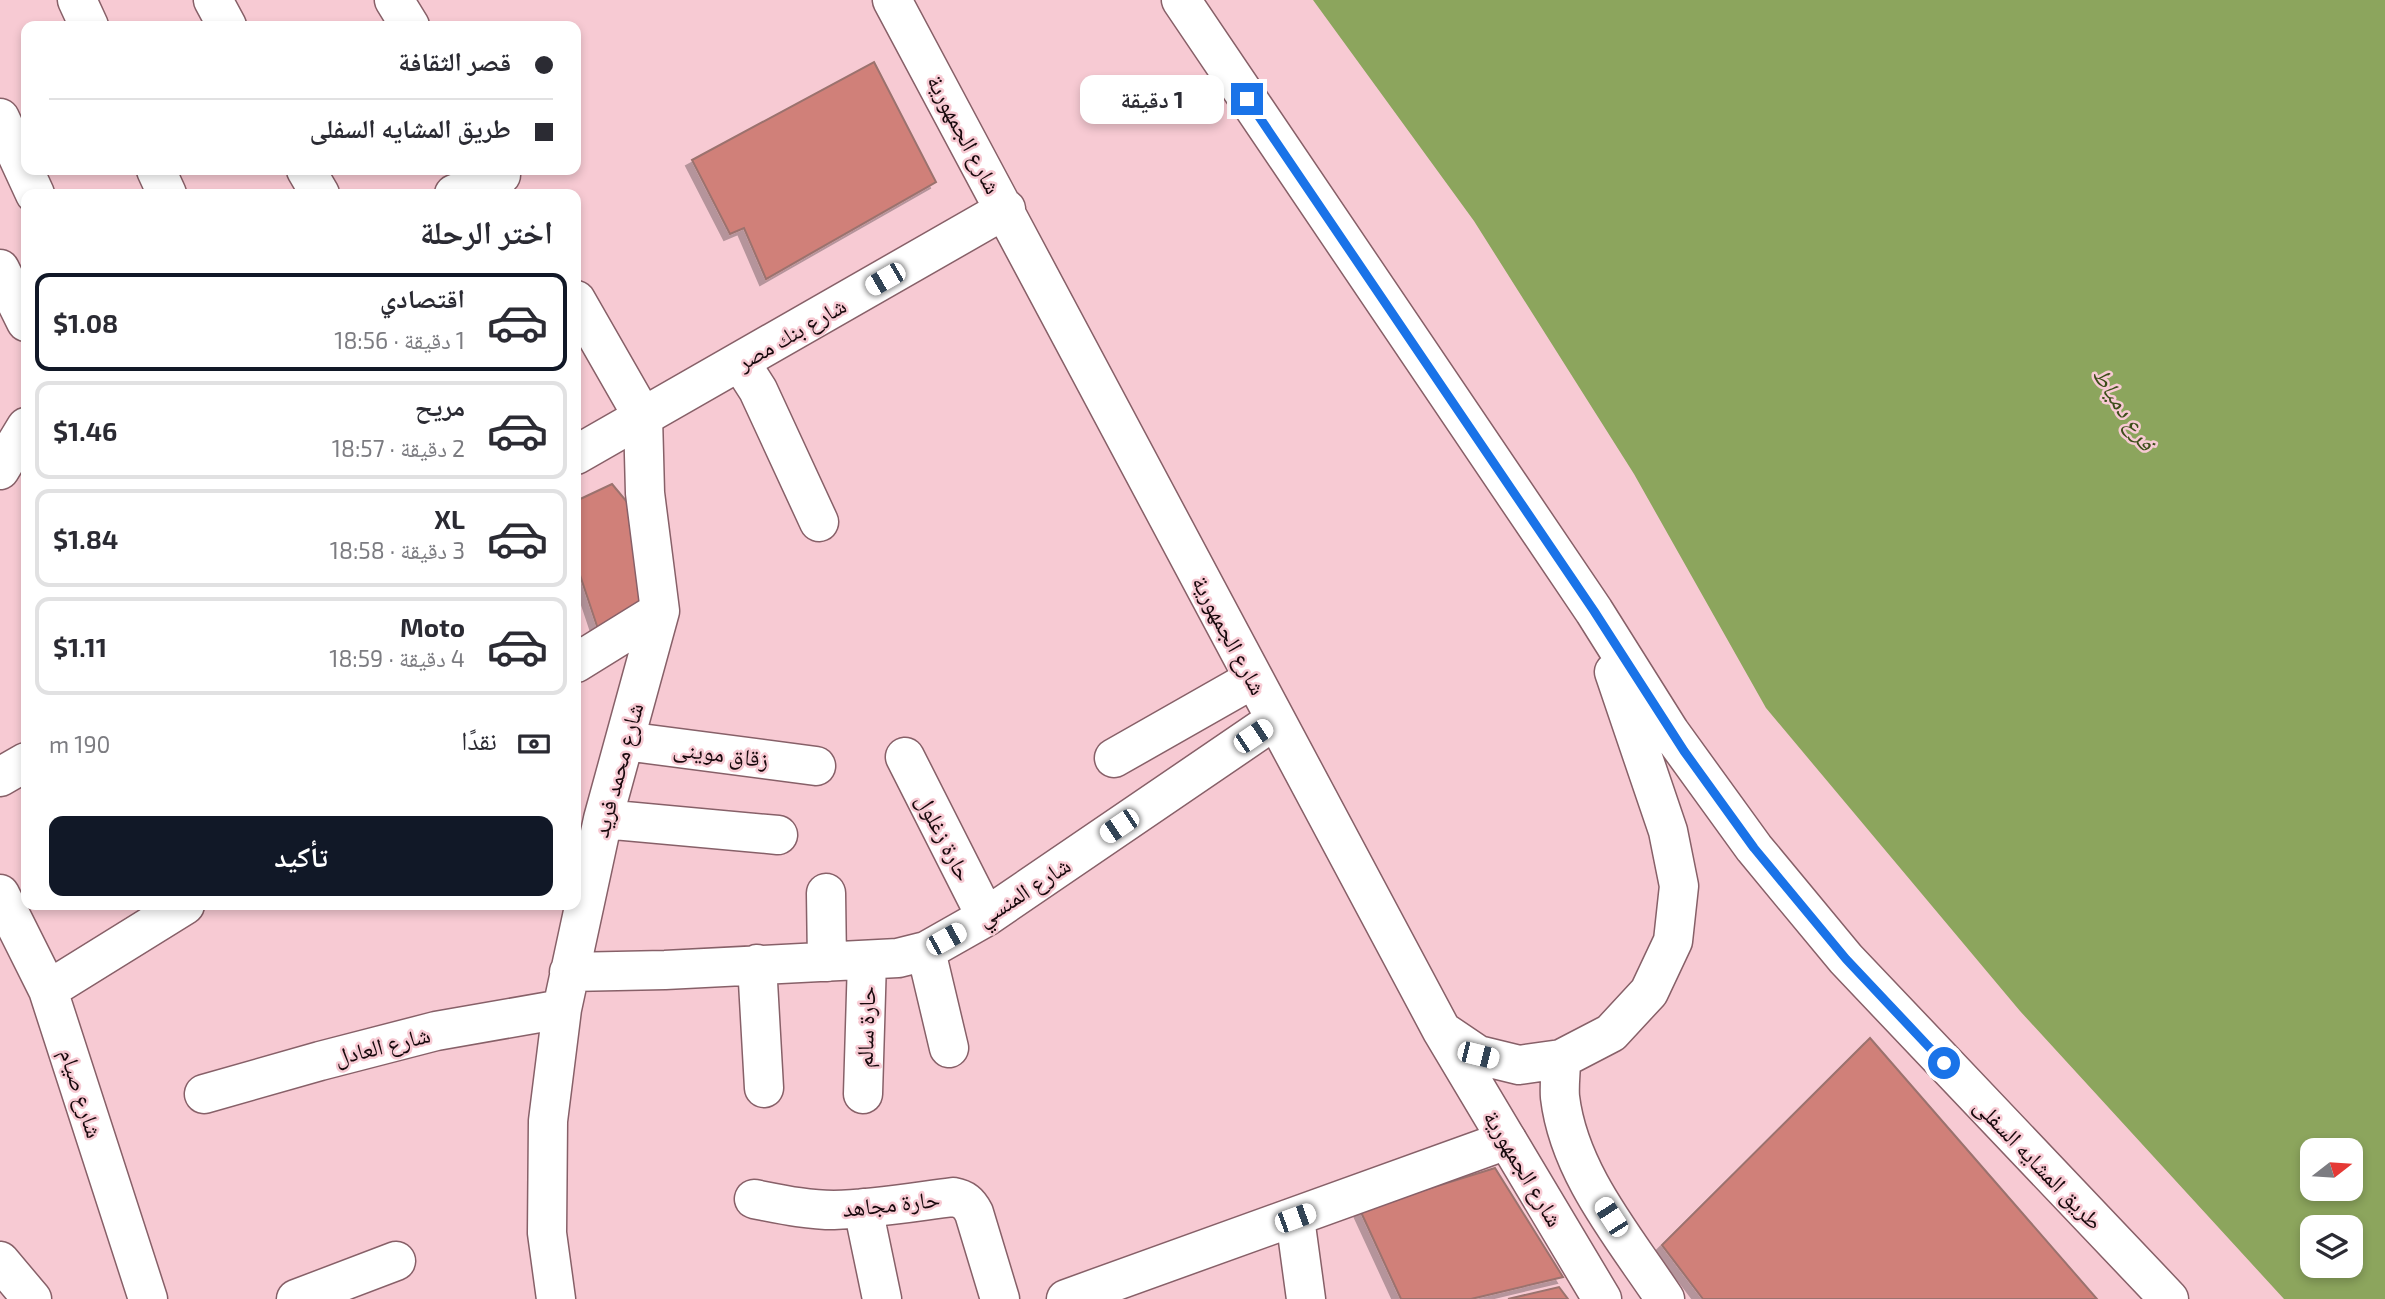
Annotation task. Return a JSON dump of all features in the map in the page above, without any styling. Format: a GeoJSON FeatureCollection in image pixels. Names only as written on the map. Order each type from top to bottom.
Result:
{"type":"FeatureCollection","features":[{"type":"Feature","properties":{"kind":"street"},"geometry":{"type":"LineString","coordinates":[[77,0],[87,21]]}},
{"type":"Feature","properties":{"kind":"street"},"geometry":{"type":"LineString","coordinates":[[213,0],[225,21]]}},
{"type":"Feature","properties":{"kind":"street"},"geometry":{"type":"LineString","coordinates":[[394,0],[407,21]]}},
{"type":"Feature","properties":{"kind":"street","name":"شارع الجمهورية"},"geometry":{"type":"LineString","coordinates":[[892,0],[1006,209],[1442,1031],[1602,1299]]}},
{"type":"Feature","properties":{"kind":"street","name":"طريق المشايه السفلى"},"geometry":{"type":"LineString","coordinates":[[1181,0],[1594,611],[1670,732],[1754,848],[1846,959],[2169,1299]]}},
{"type":"Feature","properties":{"kind":"street"},"geometry":{"type":"LineString","coordinates":[[0,118],[21,164]]}},
{"type":"Feature","properties":{"kind":"street"},"geometry":{"type":"LineString","coordinates":[[471,189],[504,179]]}},
{"type":"Feature","properties":{"kind":"street","name":"شارع بنك مصر"},"geometry":{"type":"LineString","coordinates":[[581,452],[1006,209]]}},
{"type":"Feature","properties":{"kind":"street"},"geometry":{"type":"LineString","coordinates":[[0,269],[21,312]]}},
{"type":"Feature","properties":{"kind":"street","name":"شارع محمد فريد"},"geometry":{"type":"LineString","coordinates":[[556,1299],[547,1233],[548,1121],[562,1009],[603,819],[660,611],[645,493],[643,417],[581,309]]}},
{"type":"Feature","properties":{"kind":"street"},"geometry":{"type":"LineString","coordinates":[[740,362],[758,390],[819,522]]}},
{"type":"Feature","properties":{"kind":"street"},"geometry":{"type":"LineString","coordinates":[[0,470],[21,435]]}},
{"type":"Feature","properties":{"kind":"street"},"geometry":{"type":"LineString","coordinates":[[581,660],[660,611]]}},
{"type":"Feature","properties":{"kind":"street"},"geometry":{"type":"LineString","coordinates":[[1442,1031],[1478,1055],[1520,1065],[1562,1059],[1611,1033],[1649,992],[1673,941],[1679,886],[1668,831],[1594,611]]}},
{"type":"Feature","properties":{"kind":"street"},"geometry":{"type":"LineString","coordinates":[[1114,758],[1253,679]]}},
{"type":"Feature","properties":{"kind":"street","name":"شارع المنسي"},"geometry":{"type":"LineString","coordinates":[[569,972],[867,960],[898,958],[926,951],[986,917],[1275,720]]}},
{"type":"Feature","properties":{"kind":"street","name":"زقاق موينى"},"geometry":{"type":"LineString","coordinates":[[625,741],[816,766]]}},
{"type":"Feature","properties":{"kind":"street","name":"حارة زغلول"},"geometry":{"type":"LineString","coordinates":[[905,757],[986,917]]}},
{"type":"Feature","properties":{"kind":"street"},"geometry":{"type":"LineString","coordinates":[[0,777],[21,765]]}},
{"type":"Feature","properties":{"kind":"street"},"geometry":{"type":"LineString","coordinates":[[603,819],[778,835]]}},
{"type":"Feature","properties":{"kind":"street"},"geometry":{"type":"LineString","coordinates":[[826,893],[827,962]]}},
{"type":"Feature","properties":{"kind":"street","name":"شارع صيام"},"geometry":{"type":"LineString","coordinates":[[0,894],[48,990],[148,1299]]}},
{"type":"Feature","properties":{"kind":"street"},"geometry":{"type":"LineString","coordinates":[[48,990],[177,910]]}},
{"type":"Feature","properties":{"kind":"street"},"geometry":{"type":"LineString","coordinates":[[926,951],[949,1048]]}},
{"type":"Feature","properties":{"kind":"street","name":"حارة سالم"},"geometry":{"type":"LineString","coordinates":[[863,1094],[867,960]]}},
{"type":"Feature","properties":{"kind":"street"},"geometry":{"type":"LineString","coordinates":[[757,964],[764,1088]]}},
{"type":"Feature","properties":{"kind":"street","name":"شارع العادل"},"geometry":{"type":"LineString","coordinates":[[204,1094],[436,1031],[562,1009]]}},
{"type":"Feature","properties":{"kind":"street"},"geometry":{"type":"LineString","coordinates":[[1562,1059],[1560,1097],[1573,1149],[1598,1197],[1665,1299]]}},
{"type":"Feature","properties":{"kind":"street"},"geometry":{"type":"LineString","coordinates":[[1066,1299],[1507,1140]]}},
{"type":"Feature","properties":{"kind":"street","name":"حارة مجاهد"},"geometry":{"type":"LineString","coordinates":[[754,1199],[813,1208],[863,1208],[962,1198],[970,1204],[974,1213],[1000,1299]]}},
{"type":"Feature","properties":{"kind":"street"},"geometry":{"type":"LineString","coordinates":[[863,1208],[881,1299]]}},
{"type":"Feature","properties":{"kind":"street"},"geometry":{"type":"LineString","coordinates":[[1295,1218],[1306,1299]]}},
{"type":"Feature","properties":{"kind":"street"},"geometry":{"type":"LineString","coordinates":[[0,1261],[32,1299]]}},
{"type":"Feature","properties":{"kind":"street"},"geometry":{"type":"LineString","coordinates":[[296,1299],[396,1261]]}},
{"type":"Feature","properties":{"kind":"water","name":"فرع دمياط"},"geometry":{"type":"Polygon","coordinates":[[[1313,0],[2385,0],[2385,1299],[2284,1299],[2020,1011],[1766,708],[1634,474],[1474,221],[1313,0]]]}},
{"type":"Feature","properties":{"kind":"building"},"geometry":{"type":"Polygon","coordinates":[[[874,62],[936,182],[766,279],[744,228],[730,234],[692,160],[874,62]]]}},
{"type":"Feature","properties":{"kind":"building"},"geometry":{"type":"Polygon","coordinates":[[[612,484],[642,520],[655,607],[601,638],[581,578],[581,499],[612,484]]]}},
{"type":"Feature","properties":{"kind":"building"},"geometry":{"type":"Polygon","coordinates":[[[1870,1038],[2097,1299],[1703,1299],[1662,1245],[1870,1038]]]}},
{"type":"Feature","properties":{"kind":"building"},"geometry":{"type":"Polygon","coordinates":[[[1495,1168],[1563,1277],[1471,1299],[1401,1299],[1360,1210],[1495,1168]]]}},
{"type":"Feature","properties":{"kind":"building"},"geometry":{"type":"Polygon","coordinates":[[[1559,1287],[1568,1299],[1508,1299],[1559,1287]]]}},
{"type":"Feature","properties":{"kind":"route"},"geometry":{"type":"LineString","coordinates":[[1247,99],[1594,611],[1670,732],[1754,848],[1846,959],[1944,1063]]}}]}
